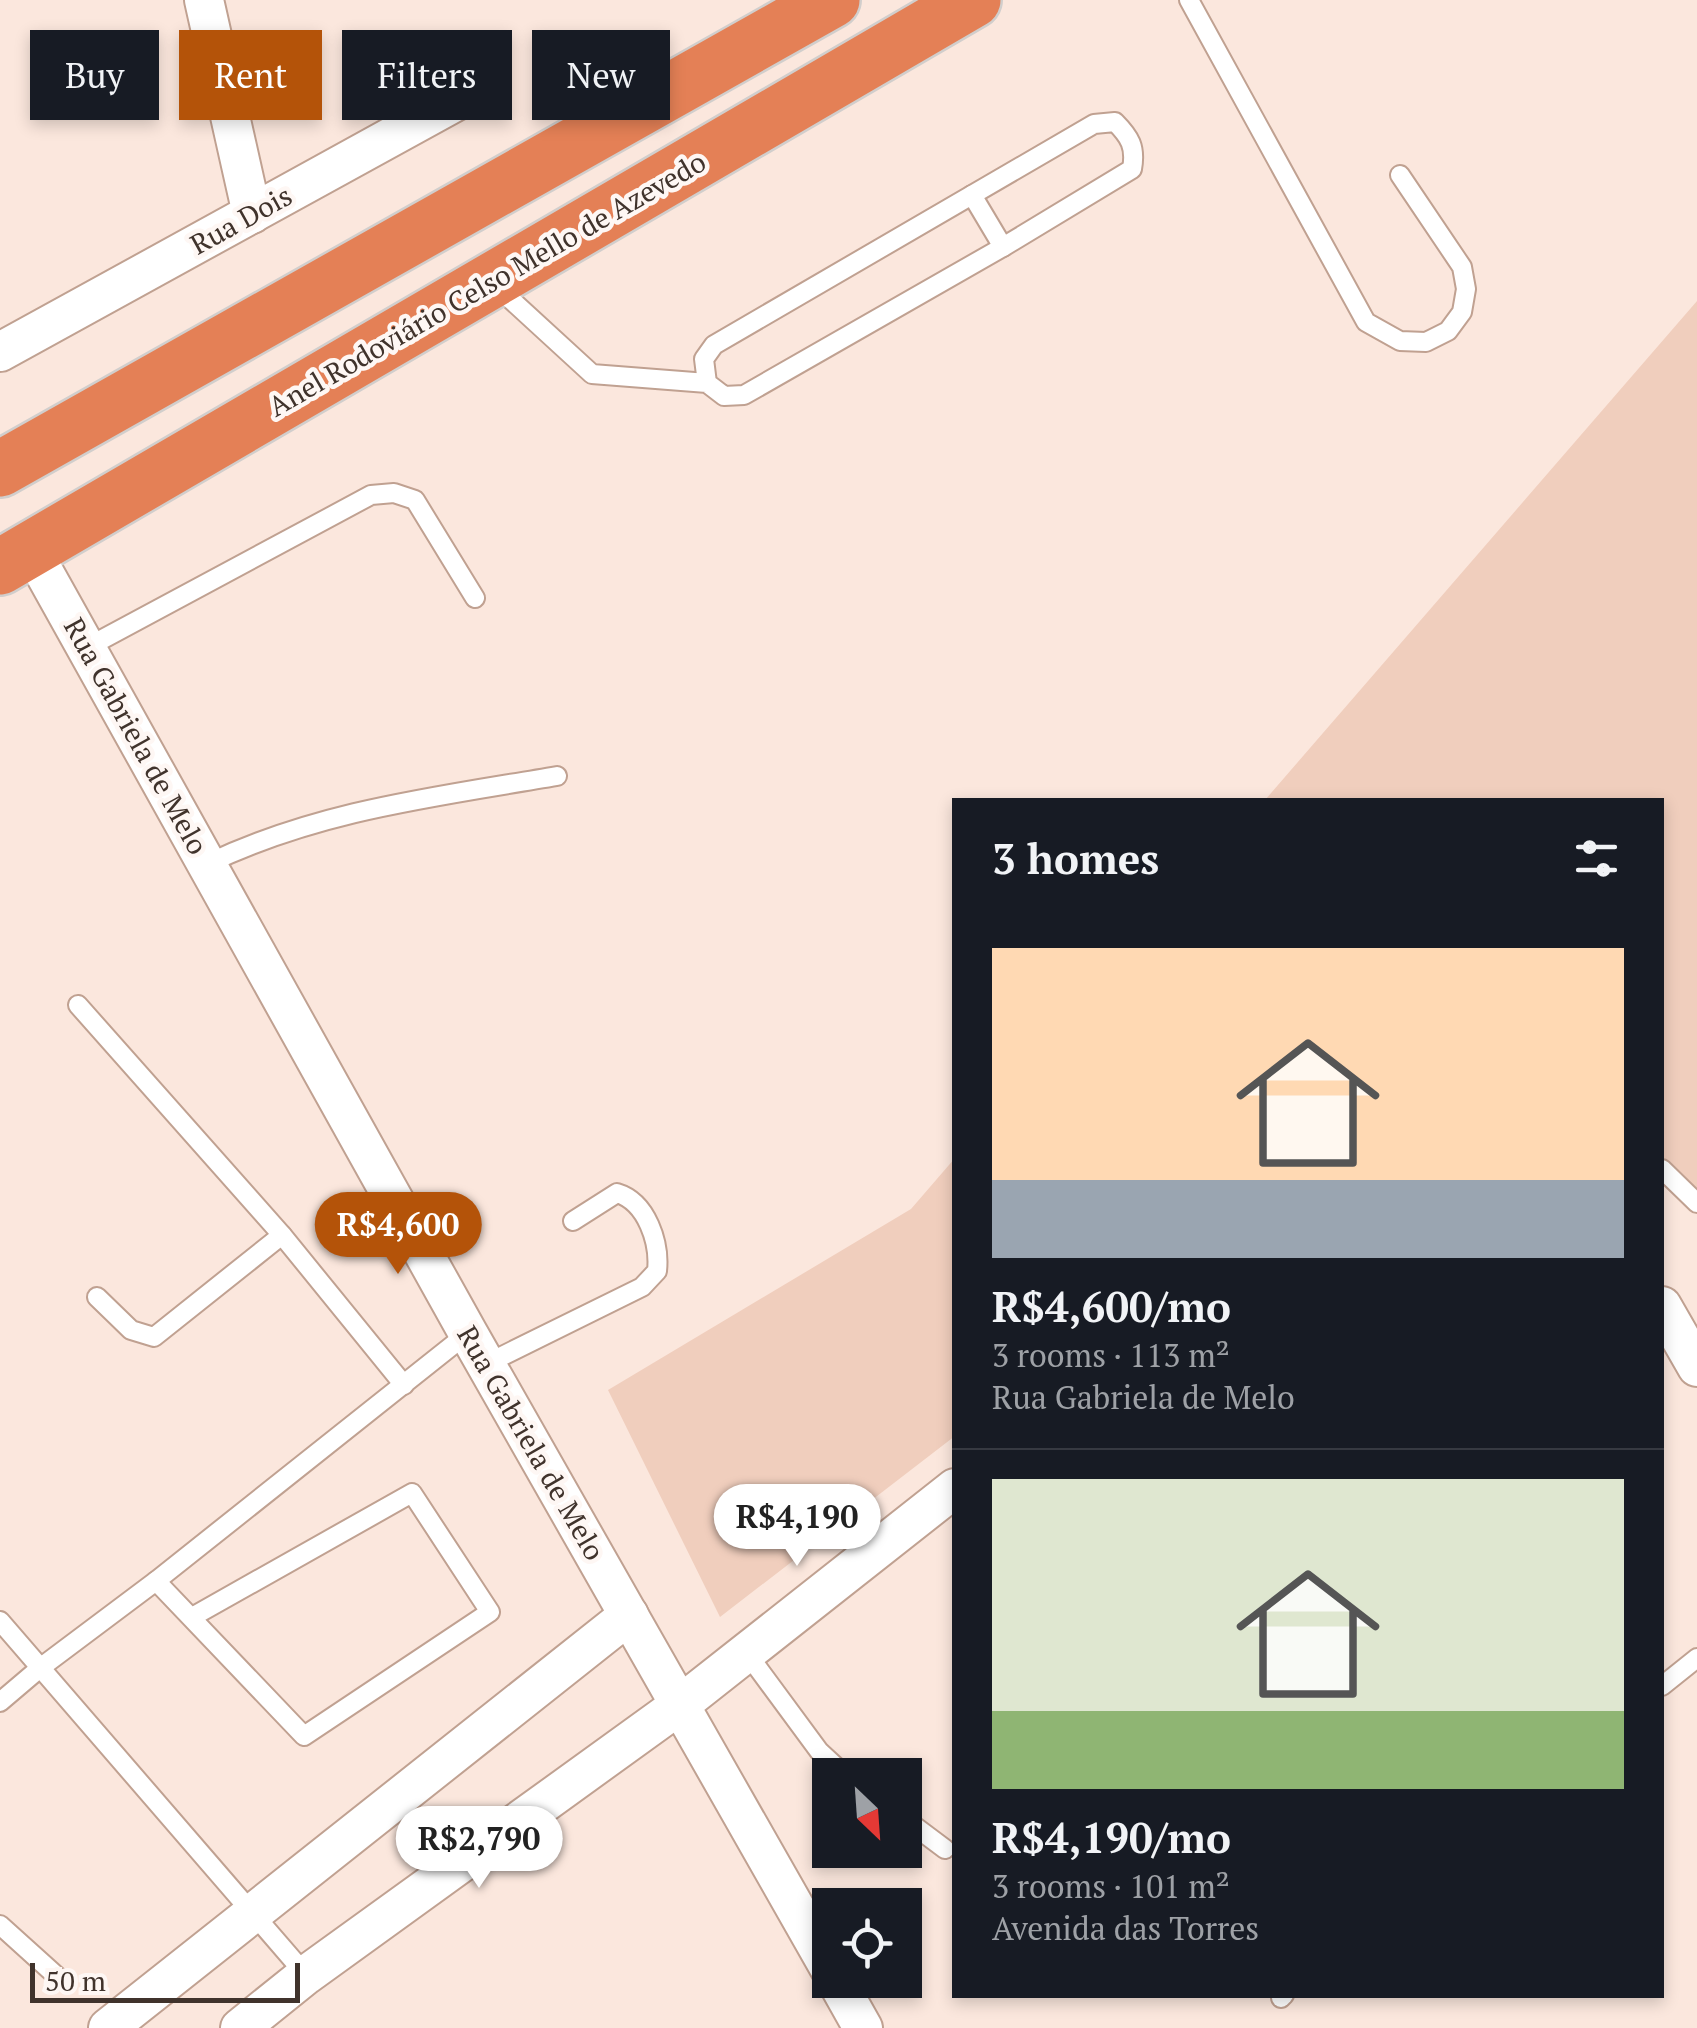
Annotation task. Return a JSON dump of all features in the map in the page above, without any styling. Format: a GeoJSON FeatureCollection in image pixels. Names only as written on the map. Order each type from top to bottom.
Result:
{"type":"FeatureCollection","features":[{"type":"Feature","properties":{"kind":"highway"},"geometry":{"type":"LineString","coordinates":[[0,469],[832,0]]}},
{"type":"Feature","properties":{"kind":"highway","name":"Anel Rodoviário Celso Mello de Azevedo"},"geometry":{"type":"LineString","coordinates":[[16,558],[973,0]]}},
{"type":"Feature","properties":{"kind":"street"},"geometry":{"type":"LineString","coordinates":[[204,0],[252,214]]}},
{"type":"Feature","properties":{"kind":"street","name":"Rua Dois"},"geometry":{"type":"LineString","coordinates":[[0,352],[422,120]]}},
{"type":"Feature","properties":{"kind":"street","name":"Rua Gabriela de Melo"},"geometry":{"type":"LineString","coordinates":[[16,558],[86,648],[812,1937]]}},
{"type":"Feature","properties":{"kind":"street"},"geometry":{"type":"LineString","coordinates":[[1664,1309],[1697,1367]]}},
{"type":"Feature","properties":{"kind":"street"},"geometry":{"type":"LineString","coordinates":[[240,2028],[306,1975],[681,1704],[952,1490]]}},
{"type":"Feature","properties":{"kind":"street"},"geometry":{"type":"LineString","coordinates":[[108,2028],[629,1615]]}},
{"type":"Feature","properties":{"kind":"street"},"geometry":{"type":"LineString","coordinates":[[846,1998],[864,2028]]}},
{"type":"Feature","properties":{"kind":"lane"},"geometry":{"type":"LineString","coordinates":[[1188,0],[1366,322],[1400,340],[1426,342],[1448,331],[1462,312],[1464,278],[1462,267],[1400,175]]}},
{"type":"Feature","properties":{"kind":"lane"},"geometry":{"type":"LineString","coordinates":[[491,281],[592,374],[707,383],[724,396],[744,394],[1132,169],[1135,152],[1128,136],[1114,122],[1094,124],[972,194],[714,346],[704,359],[707,383]]}},
{"type":"Feature","properties":{"kind":"lane"},"geometry":{"type":"LineString","coordinates":[[972,194],[1003,246]]}},
{"type":"Feature","properties":{"kind":"lane"},"geometry":{"type":"LineString","coordinates":[[86,648],[371,496],[394,492],[415,500],[475,598]]}},
{"type":"Feature","properties":{"kind":"lane"},"geometry":{"type":"LineString","coordinates":[[207,864],[319,820],[558,776]]}},
{"type":"Feature","properties":{"kind":"lane"},"geometry":{"type":"LineString","coordinates":[[78,1005],[282,1235],[404,1384]]}},
{"type":"Feature","properties":{"kind":"lane"},"geometry":{"type":"LineString","coordinates":[[1664,1171],[1697,1203]]}},
{"type":"Feature","properties":{"kind":"lane"},"geometry":{"type":"LineString","coordinates":[[0,1702],[404,1384],[477,1348],[642,1287],[657,1271],[658,1242],[633,1200],[617,1193],[574,1221]]}},
{"type":"Feature","properties":{"kind":"lane"},"geometry":{"type":"LineString","coordinates":[[97,1297],[131,1330],[154,1337],[282,1235]]}},
{"type":"Feature","properties":{"kind":"lane"},"geometry":{"type":"LineString","coordinates":[[156,1581],[304,1736],[490,1612],[412,1493],[192,1618]]}},
{"type":"Feature","properties":{"kind":"lane"},"geometry":{"type":"LineString","coordinates":[[0,1620],[306,1975]]}},
{"type":"Feature","properties":{"kind":"lane"},"geometry":{"type":"LineString","coordinates":[[746,1652],[827,1758]]}},
{"type":"Feature","properties":{"kind":"lane"},"geometry":{"type":"LineString","coordinates":[[1664,1684],[1697,1658]]}},
{"type":"Feature","properties":{"kind":"lane"},"geometry":{"type":"LineString","coordinates":[[922,1831],[945,1848]]}},
{"type":"Feature","properties":{"kind":"lane"},"geometry":{"type":"LineString","coordinates":[[0,1925],[61,1980]]}},
{"type":"Feature","properties":{"kind":"shaded area"},"geometry":{"type":"Polygon","coordinates":[[[1697,301],[1697,1198],[1664,1164],[1664,798],[1267,798],[1697,301]]]}},
{"type":"Feature","properties":{"kind":"shaded area"},"geometry":{"type":"Polygon","coordinates":[[[952,1161],[952,1438],[720,1617],[608,1390],[911,1209],[952,1161]]]}}]}
